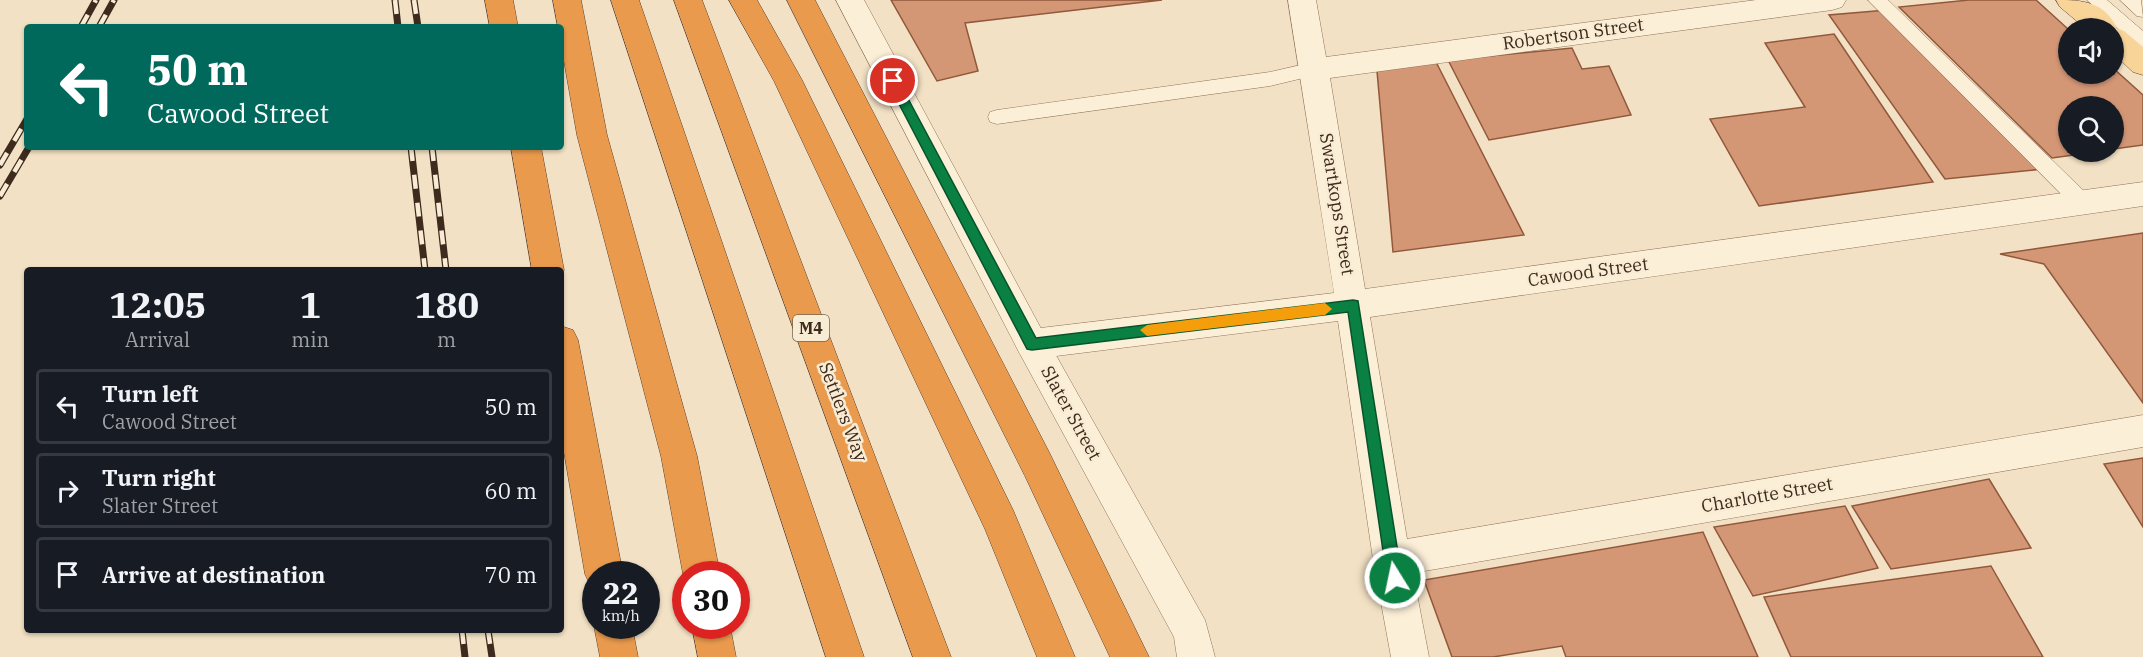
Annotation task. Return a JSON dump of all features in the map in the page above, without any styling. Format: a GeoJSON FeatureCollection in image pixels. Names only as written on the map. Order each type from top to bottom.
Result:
{"type":"FeatureCollection","features":[{"type":"Feature","properties":{"kind":"highway"},"geometry":{"type":"LineString","coordinates":[[499,0],[503,24]]}},
{"type":"Feature","properties":{"kind":"highway"},"geometry":{"type":"LineString","coordinates":[[567,0],[592,135],[679,456],[699,561]]}},
{"type":"Feature","properties":{"kind":"highway"},"geometry":{"type":"LineString","coordinates":[[625,0],[845,657]]}},
{"type":"Feature","properties":{"kind":"highway","name":"Settlers Way"},"geometry":{"type":"LineString","coordinates":[[688,0],[932,657]]}},
{"type":"Feature","properties":{"kind":"highway"},"geometry":{"type":"LineString","coordinates":[[743,0],[788,80],[1000,522],[1056,657]]}},
{"type":"Feature","properties":{"kind":"highway"},"geometry":{"type":"LineString","coordinates":[[801,0],[1037,464],[1130,657]]}},
{"type":"Feature","properties":{"kind":"highway"},"geometry":{"type":"LineString","coordinates":[[527,150],[547,267]]}},
{"type":"Feature","properties":{"kind":"highway"},"geometry":{"type":"LineString","coordinates":[[564,356],[602,561]]}},
{"type":"Feature","properties":{"kind":"highway"},"geometry":{"type":"LineString","coordinates":[[616,639],[619,657]]}},
{"type":"Feature","properties":{"kind":"highway"},"geometry":{"type":"LineString","coordinates":[[714,639],[717,657]]}},
{"type":"Feature","properties":{"kind":"main road"},"geometry":{"type":"LineString","coordinates":[[2070,0],[2091,18]]}},
{"type":"Feature","properties":{"kind":"main road"},"geometry":{"type":"LineString","coordinates":[[2124,47],[2143,64]]}},
{"type":"Feature","properties":{"kind":"street","name":"Slater Street"},"geometry":{"type":"LineString","coordinates":[[850,0],[1032,344],[1202,649]]}},
{"type":"Feature","properties":{"kind":"street","name":"Swartkops Street"},"geometry":{"type":"LineString","coordinates":[[1302,0],[1353,305],[1391,559],[1410,657]]}},
{"type":"Feature","properties":{"kind":"street","name":"Robertson Street"},"geometry":{"type":"LineString","coordinates":[[1314,69],[1832,0]]}},
{"type":"Feature","properties":{"kind":"street","name":"Cawood Street"},"geometry":{"type":"LineString","coordinates":[[1032,344],[1353,305],[2143,194]]}},
{"type":"Feature","properties":{"kind":"street","name":"Charlotte Street"},"geometry":{"type":"LineString","coordinates":[[1391,559],[2143,431]]}},
{"type":"Feature","properties":{"kind":"lane"},"geometry":{"type":"LineString","coordinates":[[1877,0],[2083,203]]}},
{"type":"Feature","properties":{"kind":"lane"},"geometry":{"type":"LineString","coordinates":[[2096,0],[2143,41]]}},
{"type":"Feature","properties":{"kind":"lane"},"geometry":{"type":"LineString","coordinates":[[2129,0],[2143,11]]}},
{"type":"Feature","properties":{"kind":"lane"},"geometry":{"type":"LineString","coordinates":[[998,117],[1270,79],[1314,69]]}},
{"type":"Feature","properties":{"kind":"building"},"geometry":{"type":"Polygon","coordinates":[[[891,0],[1162,0],[965,23],[978,71],[937,81],[891,0]]]}},
{"type":"Feature","properties":{"kind":"building"},"geometry":{"type":"Polygon","coordinates":[[[1969,0],[2036,0],[2058,20],[2058,84],[2124,84],[2124,78],[2143,95],[2143,145],[2124,148],[2124,96],[2058,96],[2058,157],[2052,158],[1899,7],[1969,0]]]}},
{"type":"Feature","properties":{"kind":"building"},"geometry":{"type":"Polygon","coordinates":[[[1887,10],[2043,169],[1945,179],[1829,15],[1887,10]]]}},
{"type":"Feature","properties":{"kind":"building"},"geometry":{"type":"Polygon","coordinates":[[[1834,34],[1933,182],[1759,206],[1710,119],[1805,107],[1765,43],[1834,34]]]}},
{"type":"Feature","properties":{"kind":"building"},"geometry":{"type":"Polygon","coordinates":[[[1572,48],[1582,69],[1609,66],[1631,115],[1489,140],[1448,60],[1572,48]]]}},
{"type":"Feature","properties":{"kind":"building"},"geometry":{"type":"Polygon","coordinates":[[[1435,60],[1524,235],[1393,252],[1377,71],[1435,60]]]}},
{"type":"Feature","properties":{"kind":"building"},"geometry":{"type":"Polygon","coordinates":[[[2143,233],[2143,403],[2044,264],[2000,254],[2143,233]]]}},
{"type":"Feature","properties":{"kind":"building"},"geometry":{"type":"Polygon","coordinates":[[[2143,458],[2143,527],[2104,464],[2143,458]]]}},
{"type":"Feature","properties":{"kind":"building"},"geometry":{"type":"Polygon","coordinates":[[[1989,479],[2031,548],[1891,569],[1852,506],[1989,479]]]}},
{"type":"Feature","properties":{"kind":"building"},"geometry":{"type":"Polygon","coordinates":[[[1845,506],[1878,568],[1753,596],[1714,527],[1845,506]]]}},
{"type":"Feature","properties":{"kind":"building"},"geometry":{"type":"Polygon","coordinates":[[[1703,532],[1758,657],[1566,657],[1562,646],[1493,657],[1452,657],[1424,580],[1703,532]]]}},
{"type":"Feature","properties":{"kind":"building"},"geometry":{"type":"Polygon","coordinates":[[[1991,566],[2043,657],[1791,657],[1764,597],[1991,566]]]}},
{"type":"Feature","properties":{"kind":"railway"},"geometry":{"type":"LineString","coordinates":[[83,24],[96,0]]}},
{"type":"Feature","properties":{"kind":"railway"},"geometry":{"type":"LineString","coordinates":[[101,24],[114,0]]}},
{"type":"Feature","properties":{"kind":"railway"},"geometry":{"type":"LineString","coordinates":[[395,0],[398,24]]}},
{"type":"Feature","properties":{"kind":"railway"},"geometry":{"type":"LineString","coordinates":[[414,0],[418,24]]}},
{"type":"Feature","properties":{"kind":"railway"},"geometry":{"type":"LineString","coordinates":[[0,165],[24,124]]}},
{"type":"Feature","properties":{"kind":"railway"},"geometry":{"type":"LineString","coordinates":[[0,196],[27,150]]}},
{"type":"Feature","properties":{"kind":"railway"},"geometry":{"type":"LineString","coordinates":[[411,150],[425,267]]}},
{"type":"Feature","properties":{"kind":"railway"},"geometry":{"type":"LineString","coordinates":[[432,150],[446,267]]}},
{"type":"Feature","properties":{"kind":"railway"},"geometry":{"type":"LineString","coordinates":[[462,633],[465,657]]}},
{"type":"Feature","properties":{"kind":"railway"},"geometry":{"type":"LineString","coordinates":[[488,633],[492,657]]}},
{"type":"Feature","properties":{"kind":"slow traffic"},"geometry":{"type":"LineString","coordinates":[[1147,330],[1325,309]]}},
{"type":"Feature","properties":{"kind":"route"},"geometry":{"type":"LineString","coordinates":[[893,81],[1032,344],[1353,305],[1395,578]]}}]}
